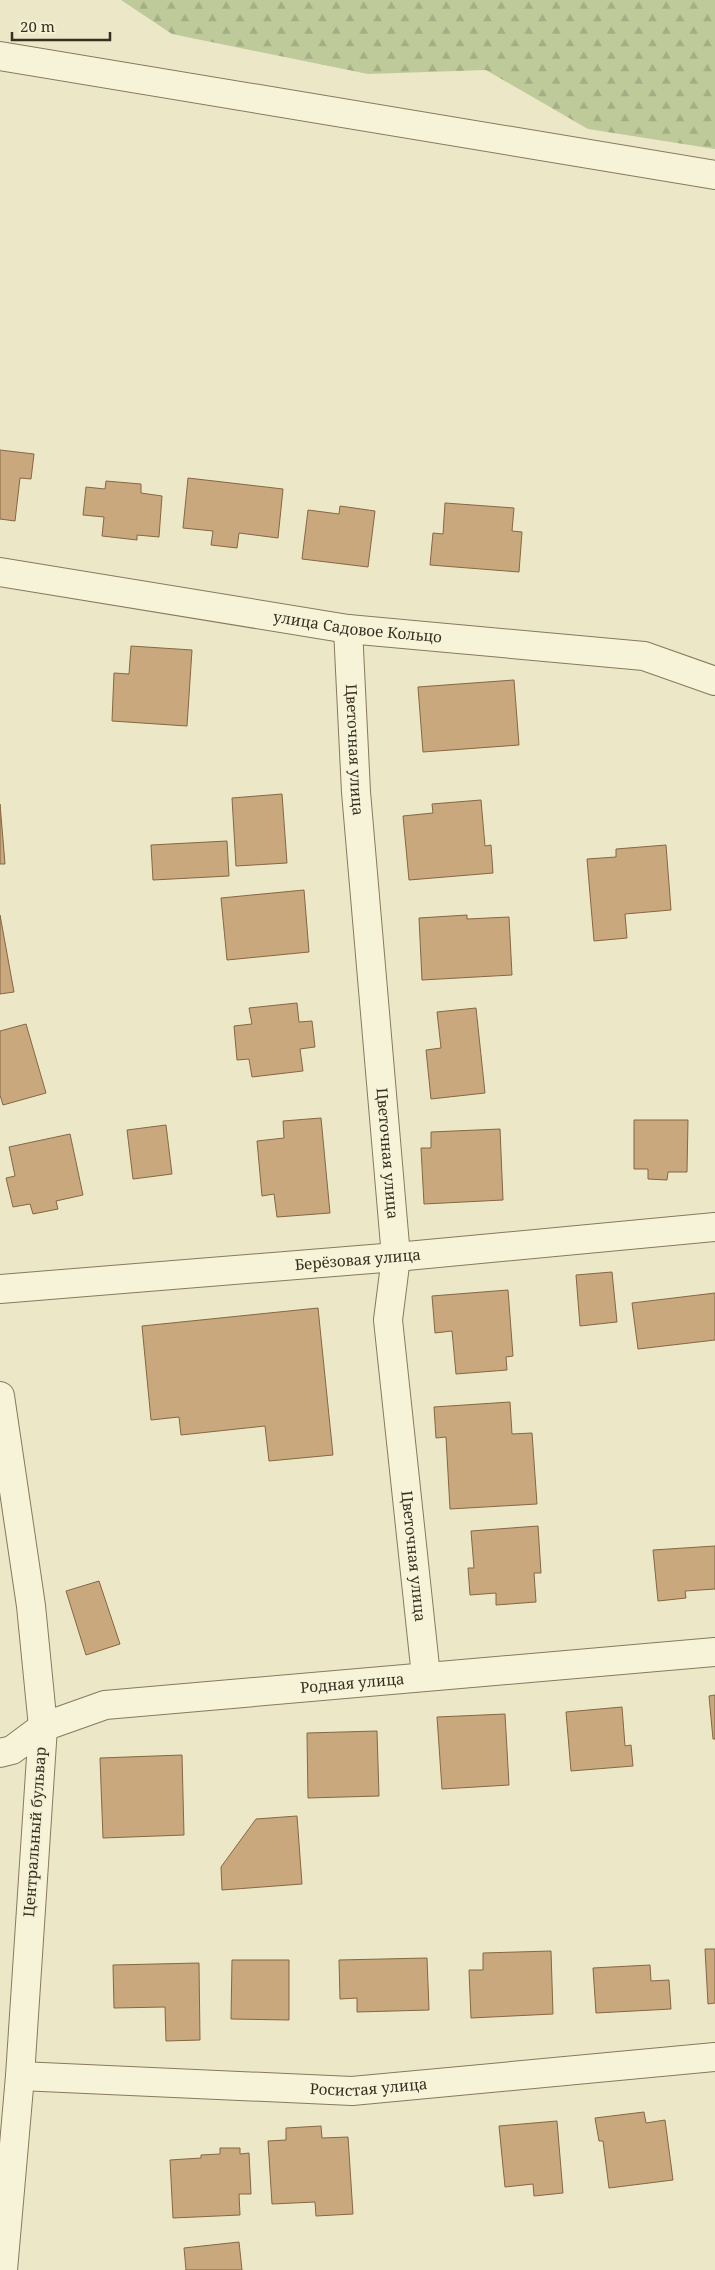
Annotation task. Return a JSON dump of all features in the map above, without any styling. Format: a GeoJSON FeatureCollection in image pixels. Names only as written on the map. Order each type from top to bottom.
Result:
{"type":"FeatureCollection","features":[{"type":"Feature","properties":{"kind":"street"},"geometry":{"type":"LineString","coordinates":[[0,56],[715,175]]}},
{"type":"Feature","properties":{"kind":"street","name":"улица Садовое Кольцо"},"geometry":{"type":"LineString","coordinates":[[0,572],[348,629],[644,656],[715,681]]}},
{"type":"Feature","properties":{"kind":"street","name":"Цветочная улица"},"geometry":{"type":"LineString","coordinates":[[348,629],[356,792],[396,1257],[388,1320],[426,1676]]}},
{"type":"Feature","properties":{"kind":"street","name":"Берёзовая улица"},"geometry":{"type":"LineString","coordinates":[[0,1289],[396,1257],[715,1227]]}},
{"type":"Feature","properties":{"kind":"street","name":"Центральный бульвар"},"geometry":{"type":"LineString","coordinates":[[0,1396],[31,1606],[43,1727],[20,2076],[3,2270]]}},
{"type":"Feature","properties":{"kind":"street","name":"Родная улица"},"geometry":{"type":"LineString","coordinates":[[0,1753],[12,1750],[43,1727],[105,1705],[715,1652]]}},
{"type":"Feature","properties":{"kind":"street","name":"Росистая улица"},"geometry":{"type":"LineString","coordinates":[[20,2076],[352,2090],[715,2057]]}},
{"type":"Feature","properties":{"kind":"green space"},"geometry":{"type":"Polygon","coordinates":[[[121,0],[715,0],[715,149],[588,129],[486,70],[368,74],[172,34],[121,0]]]}},
{"type":"Feature","properties":{"kind":"building"},"geometry":{"type":"Polygon","coordinates":[[[0,450],[34,454],[31,479],[20,478],[15,521],[0,519],[0,450]]]}},
{"type":"Feature","properties":{"kind":"building"},"geometry":{"type":"Polygon","coordinates":[[[188,478],[283,489],[278,538],[239,533],[237,548],[211,545],[213,531],[183,528],[188,478]]]}},
{"type":"Feature","properties":{"kind":"building"},"geometry":{"type":"Polygon","coordinates":[[[106,481],[141,484],[141,493],[162,496],[159,537],[137,535],[137,540],[102,536],[104,517],[83,515],[86,487],[105,489],[106,481]]]}},
{"type":"Feature","properties":{"kind":"building"},"geometry":{"type":"Polygon","coordinates":[[[445,503],[514,508],[512,531],[522,532],[519,572],[430,565],[433,533],[443,534],[445,503]]]}},
{"type":"Feature","properties":{"kind":"building"},"geometry":{"type":"Polygon","coordinates":[[[340,506],[375,511],[368,567],[302,559],[308,510],[339,514],[340,506]]]}},
{"type":"Feature","properties":{"kind":"building"},"geometry":{"type":"Polygon","coordinates":[[[131,646],[192,650],[187,726],[112,721],[114,673],[129,674],[131,646]]]}},
{"type":"Feature","properties":{"kind":"building"},"geometry":{"type":"Polygon","coordinates":[[[514,680],[519,745],[423,752],[418,687],[514,680]]]}},
{"type":"Feature","properties":{"kind":"building"},"geometry":{"type":"Polygon","coordinates":[[[282,794],[287,863],[236,866],[232,798],[282,794]]]}},
{"type":"Feature","properties":{"kind":"building"},"geometry":{"type":"Polygon","coordinates":[[[481,800],[485,846],[491,845],[493,873],[409,880],[403,816],[433,813],[432,804],[481,800]]]}},
{"type":"Feature","properties":{"kind":"building"},"geometry":{"type":"Polygon","coordinates":[[[0,804],[5,864],[0,864],[0,804]]]}},
{"type":"Feature","properties":{"kind":"building"},"geometry":{"type":"Polygon","coordinates":[[[227,841],[229,876],[153,880],[151,845],[227,841]]]}},
{"type":"Feature","properties":{"kind":"building"},"geometry":{"type":"Polygon","coordinates":[[[666,845],[671,910],[625,914],[627,938],[594,941],[587,859],[616,857],[616,849],[666,845]]]}},
{"type":"Feature","properties":{"kind":"building"},"geometry":{"type":"Polygon","coordinates":[[[304,890],[309,952],[227,960],[221,898],[304,890]]]}},
{"type":"Feature","properties":{"kind":"building"},"geometry":{"type":"Polygon","coordinates":[[[0,915],[14,992],[0,994],[0,915]]]}},
{"type":"Feature","properties":{"kind":"building"},"geometry":{"type":"Polygon","coordinates":[[[467,915],[467,919],[509,917],[512,975],[422,980],[419,918],[467,915]]]}},
{"type":"Feature","properties":{"kind":"building"},"geometry":{"type":"Polygon","coordinates":[[[297,1003],[299,1022],[312,1021],[315,1047],[300,1049],[303,1071],[252,1077],[249,1059],[237,1060],[234,1026],[252,1024],[249,1008],[297,1003]]]}},
{"type":"Feature","properties":{"kind":"building"},"geometry":{"type":"Polygon","coordinates":[[[476,1008],[485,1093],[431,1099],[426,1050],[441,1048],[437,1012],[476,1008]]]}},
{"type":"Feature","properties":{"kind":"building"},"geometry":{"type":"Polygon","coordinates":[[[26,1024],[46,1093],[3,1105],[0,1095],[0,1031],[26,1024]]]}},
{"type":"Feature","properties":{"kind":"building"},"geometry":{"type":"Polygon","coordinates":[[[321,1118],[330,1213],[277,1217],[274,1194],[262,1196],[257,1141],[284,1138],[283,1121],[321,1118]]]}},
{"type":"Feature","properties":{"kind":"building"},"geometry":{"type":"Polygon","coordinates":[[[634,1120],[688,1120],[687,1172],[668,1172],[667,1180],[648,1179],[648,1169],[634,1169],[634,1120]]]}},
{"type":"Feature","properties":{"kind":"building"},"geometry":{"type":"Polygon","coordinates":[[[166,1125],[172,1174],[133,1179],[127,1130],[166,1125]]]}},
{"type":"Feature","properties":{"kind":"building"},"geometry":{"type":"Polygon","coordinates":[[[500,1129],[503,1200],[424,1204],[421,1148],[431,1148],[431,1132],[500,1129]]]}},
{"type":"Feature","properties":{"kind":"building"},"geometry":{"type":"Polygon","coordinates":[[[70,1134],[83,1195],[56,1201],[58,1209],[33,1214],[30,1204],[13,1207],[6,1178],[15,1176],[9,1147],[70,1134]]]}},
{"type":"Feature","properties":{"kind":"building"},"geometry":{"type":"Polygon","coordinates":[[[612,1272],[617,1322],[580,1326],[576,1275],[612,1272]]]}},
{"type":"Feature","properties":{"kind":"building"},"geometry":{"type":"Polygon","coordinates":[[[508,1290],[513,1356],[506,1357],[507,1370],[456,1374],[452,1331],[435,1333],[432,1296],[508,1290]]]}},
{"type":"Feature","properties":{"kind":"building"},"geometry":{"type":"Polygon","coordinates":[[[715,1293],[715,1340],[638,1349],[632,1303],[715,1293]]]}},
{"type":"Feature","properties":{"kind":"building"},"geometry":{"type":"Polygon","coordinates":[[[318,1308],[333,1455],[269,1461],[265,1426],[181,1435],[179,1417],[151,1420],[142,1326],[318,1308]]]}},
{"type":"Feature","properties":{"kind":"building"},"geometry":{"type":"Polygon","coordinates":[[[510,1402],[512,1434],[532,1433],[537,1504],[450,1509],[446,1437],[436,1438],[434,1407],[510,1402]]]}},
{"type":"Feature","properties":{"kind":"building"},"geometry":{"type":"Polygon","coordinates":[[[538,1526],[541,1573],[534,1573],[536,1602],[496,1605],[496,1593],[470,1595],[468,1568],[474,1568],[471,1531],[538,1526]]]}},
{"type":"Feature","properties":{"kind":"building"},"geometry":{"type":"Polygon","coordinates":[[[715,1546],[715,1589],[685,1591],[686,1598],[658,1601],[653,1550],[715,1546]]]}},
{"type":"Feature","properties":{"kind":"building"},"geometry":{"type":"Polygon","coordinates":[[[99,1581],[120,1644],[86,1655],[66,1591],[99,1581]]]}},
{"type":"Feature","properties":{"kind":"building"},"geometry":{"type":"Polygon","coordinates":[[[715,1695],[715,1739],[713,1739],[709,1696],[715,1695]]]}},
{"type":"Feature","properties":{"kind":"building"},"geometry":{"type":"Polygon","coordinates":[[[622,1707],[625,1746],[631,1745],[633,1766],[571,1771],[566,1712],[622,1707]]]}},
{"type":"Feature","properties":{"kind":"building"},"geometry":{"type":"Polygon","coordinates":[[[505,1714],[509,1785],[442,1789],[437,1717],[505,1714]]]}},
{"type":"Feature","properties":{"kind":"building"},"geometry":{"type":"Polygon","coordinates":[[[377,1731],[379,1796],[308,1798],[307,1733],[377,1731]]]}},
{"type":"Feature","properties":{"kind":"building"},"geometry":{"type":"Polygon","coordinates":[[[182,1755],[184,1835],[103,1838],[100,1758],[182,1755]]]}},
{"type":"Feature","properties":{"kind":"building"},"geometry":{"type":"Polygon","coordinates":[[[297,1816],[302,1884],[222,1890],[221,1867],[256,1819],[297,1816]]]}},
{"type":"Feature","properties":{"kind":"building"},"geometry":{"type":"Polygon","coordinates":[[[705,1949],[715,1949],[715,2003],[708,2004],[705,1949]]]}},
{"type":"Feature","properties":{"kind":"building"},"geometry":{"type":"Polygon","coordinates":[[[551,1951],[553,2014],[471,2018],[469,1970],[483,1970],[483,1953],[551,1951]]]}},
{"type":"Feature","properties":{"kind":"building"},"geometry":{"type":"Polygon","coordinates":[[[427,1958],[429,2010],[357,2012],[357,1998],[340,1999],[339,1960],[427,1958]]]}},
{"type":"Feature","properties":{"kind":"building"},"geometry":{"type":"Polygon","coordinates":[[[232,1960],[289,1960],[289,2020],[231,2019],[232,1960]]]}},
{"type":"Feature","properties":{"kind":"building"},"geometry":{"type":"Polygon","coordinates":[[[199,1963],[200,2040],[166,2041],[165,2007],[114,2008],[113,1965],[199,1963]]]}},
{"type":"Feature","properties":{"kind":"building"},"geometry":{"type":"Polygon","coordinates":[[[650,1965],[651,1981],[669,1980],[671,2009],[596,2013],[593,1968],[650,1965]]]}},
{"type":"Feature","properties":{"kind":"building"},"geometry":{"type":"Polygon","coordinates":[[[644,2112],[646,2123],[665,2120],[673,2180],[609,2188],[603,2141],[599,2141],[595,2118],[644,2112]]]}},
{"type":"Feature","properties":{"kind":"building"},"geometry":{"type":"Polygon","coordinates":[[[557,2121],[563,2193],[534,2196],[533,2184],[505,2187],[499,2126],[557,2121]]]}},
{"type":"Feature","properties":{"kind":"building"},"geometry":{"type":"Polygon","coordinates":[[[321,2126],[322,2138],[348,2137],[353,2214],[316,2216],[315,2202],[272,2204],[268,2141],[286,2140],[286,2128],[321,2126]]]}},
{"type":"Feature","properties":{"kind":"building"},"geometry":{"type":"Polygon","coordinates":[[[220,2148],[240,2148],[240,2154],[249,2153],[251,2194],[239,2194],[240,2215],[173,2218],[170,2160],[201,2158],[201,2155],[220,2154],[220,2148]]]}},
{"type":"Feature","properties":{"kind":"building"},"geometry":{"type":"Polygon","coordinates":[[[239,2242],[242,2270],[186,2270],[184,2248],[239,2242]]]}}]}
